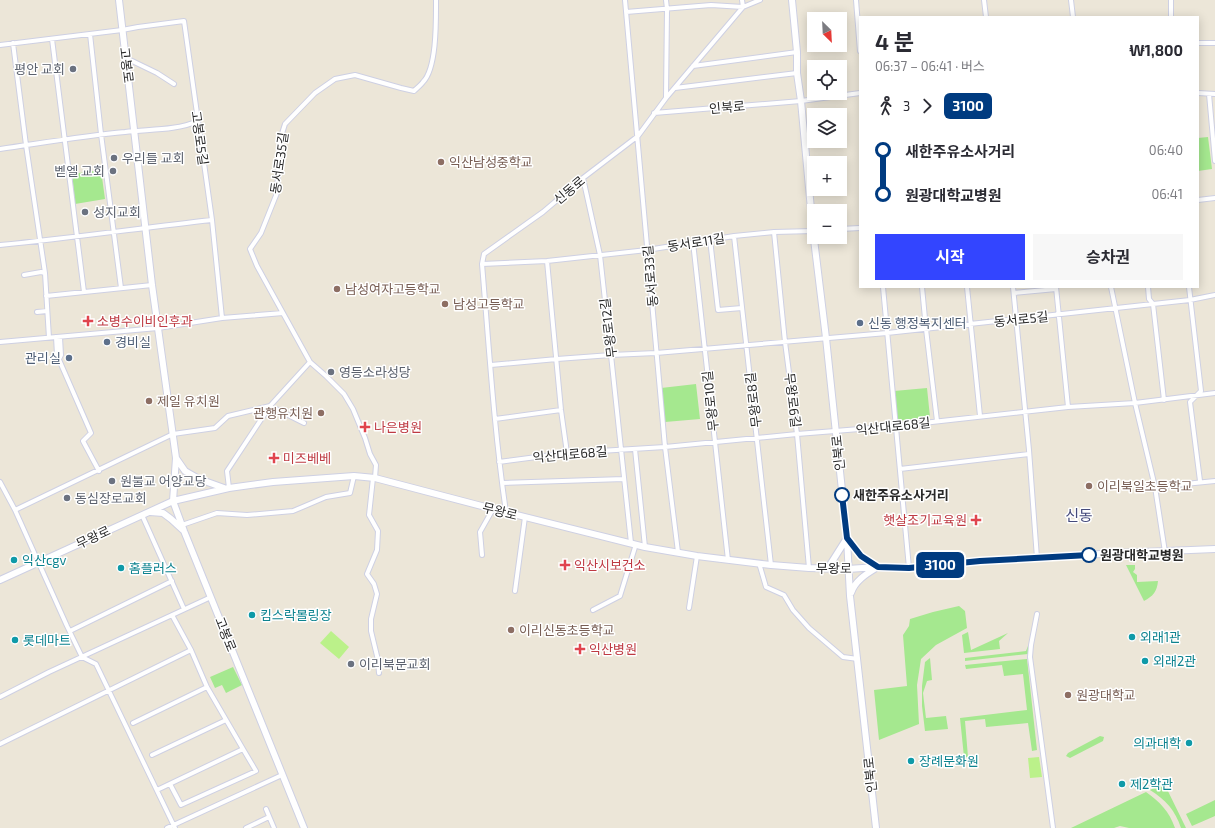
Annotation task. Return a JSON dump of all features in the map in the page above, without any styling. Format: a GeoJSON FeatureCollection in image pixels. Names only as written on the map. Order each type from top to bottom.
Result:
{"type":"FeatureCollection","features":[{"type":"Feature","properties":{"kind":"street","name":"고봉로"},"geometry":{"type":"LineString","coordinates":[[118,0],[135,130],[152,284],[176,458],[173,501],[304,828]]}},
{"type":"Feature","properties":{"kind":"street","name":"동서로35길"},"geometry":{"type":"LineString","coordinates":[[379,672],[378,660],[371,631],[371,619],[378,594],[374,584],[367,574],[377,550],[378,531],[369,515],[376,465],[370,454],[353,409],[344,394],[310,362],[257,266],[250,249],[261,233],[277,193],[280,140],[284,124],[315,94],[335,78],[355,75],[401,88],[414,90],[424,82],[432,66],[436,23],[436,0]]}},
{"type":"Feature","properties":{"kind":"street","name":"동서로33길"},"geometry":{"type":"LineString","coordinates":[[625,0],[665,447],[678,552]]}},
{"type":"Feature","properties":{"kind":"street"},"geometry":{"type":"LineString","coordinates":[[666,0],[666,98]]}},
{"type":"Feature","properties":{"kind":"street"},"geometry":{"type":"LineString","coordinates":[[711,0],[711,5]]}},
{"type":"Feature","properties":{"kind":"street"},"geometry":{"type":"LineString","coordinates":[[626,12],[711,5],[743,7],[742,0]]}},
{"type":"Feature","properties":{"kind":"street","name":"신동로"},"geometry":{"type":"LineString","coordinates":[[482,264],[484,254],[543,212],[582,178],[638,136],[674,88],[743,7],[760,0]]}},
{"type":"Feature","properties":{"kind":"street","name":"인북로"},"geometry":{"type":"LineString","coordinates":[[792,0],[797,52],[797,73],[811,204]]}},
{"type":"Feature","properties":{"kind":"street"},"geometry":{"type":"LineString","coordinates":[[856,0],[859,31]]}},
{"type":"Feature","properties":{"kind":"street"},"geometry":{"type":"LineString","coordinates":[[984,0],[986,16]]}},
{"type":"Feature","properties":{"kind":"street"},"geometry":{"type":"LineString","coordinates":[[1071,0],[1073,16]]}},
{"type":"Feature","properties":{"kind":"street"},"geometry":{"type":"LineString","coordinates":[[1170,16],[1171,0]]}},
{"type":"Feature","properties":{"kind":"street","name":"고봉로5길"},"geometry":{"type":"LineString","coordinates":[[122,30],[138,26],[184,20],[212,220],[222,318]]}},
{"type":"Feature","properties":{"kind":"street"},"geometry":{"type":"LineString","coordinates":[[0,44],[122,30]]}},
{"type":"Feature","properties":{"kind":"street"},"geometry":{"type":"LineString","coordinates":[[90,34],[121,288]]}},
{"type":"Feature","properties":{"kind":"street"},"geometry":{"type":"LineString","coordinates":[[52,39],[84,292]]}},
{"type":"Feature","properties":{"kind":"street"},"geometry":{"type":"LineString","coordinates":[[13,43],[45,273],[49,338]]}},
{"type":"Feature","properties":{"kind":"street"},"geometry":{"type":"LineString","coordinates":[[1199,43],[1215,43]]}},
{"type":"Feature","properties":{"kind":"street"},"geometry":{"type":"LineString","coordinates":[[693,66],[797,52]]}},
{"type":"Feature","properties":{"kind":"street"},"geometry":{"type":"LineString","coordinates":[[126,58],[157,73],[174,84]]}},
{"type":"Feature","properties":{"kind":"street","name":"인북로"},"geometry":{"type":"LineString","coordinates":[[674,88],[797,73]]}},
{"type":"Feature","properties":{"kind":"street"},"geometry":{"type":"LineString","coordinates":[[801,101],[859,93]]}},
{"type":"Feature","properties":{"kind":"street"},"geometry":{"type":"LineString","coordinates":[[1199,93],[1215,94]]}},
{"type":"Feature","properties":{"kind":"street"},"geometry":{"type":"LineString","coordinates":[[1209,94],[1215,161]]}},
{"type":"Feature","properties":{"kind":"street","name":"인북로"},"geometry":{"type":"LineString","coordinates":[[654,114],[801,101]]}},
{"type":"Feature","properties":{"kind":"street"},"geometry":{"type":"LineString","coordinates":[[0,148],[135,130],[173,128],[189,125],[198,121]]}},
{"type":"Feature","properties":{"kind":"street","name":"무왕로12길"},"geometry":{"type":"LineString","coordinates":[[582,178],[600,255],[624,479],[633,544]]}},
{"type":"Feature","properties":{"kind":"street"},"geometry":{"type":"LineString","coordinates":[[1199,200],[1215,198]]}},
{"type":"Feature","properties":{"kind":"street"},"geometry":{"type":"LineString","coordinates":[[0,245],[212,220]]}},
{"type":"Feature","properties":{"kind":"street"},"geometry":{"type":"LineString","coordinates":[[847,229],[859,228]]}},
{"type":"Feature","properties":{"kind":"street","name":"동서로11길"},"geometry":{"type":"LineString","coordinates":[[482,264],[547,261],[647,250],[734,236],[774,232],[807,231]]}},
{"type":"Feature","properties":{"kind":"street","name":"무왕로6길"},"geometry":{"type":"LineString","coordinates":[[774,232],[785,342],[797,434],[809,568]]}},
{"type":"Feature","properties":{"kind":"street","name":"무왕로8길"},"geometry":{"type":"LineString","coordinates":[[734,236],[771,565]]}},
{"type":"Feature","properties":{"kind":"street"},"geometry":{"type":"LineString","coordinates":[[710,239],[718,310],[742,308]]}},
{"type":"Feature","properties":{"kind":"street","name":"무왕로10길"},"geometry":{"type":"LineString","coordinates":[[693,242],[728,560]]}},
{"type":"Feature","properties":{"kind":"street","name":"인북로"},"geometry":{"type":"LineString","coordinates":[[815,244],[847,538],[850,596],[876,828]]}},
{"type":"Feature","properties":{"kind":"street"},"geometry":{"type":"LineString","coordinates":[[547,261],[567,453]]}},
{"type":"Feature","properties":{"kind":"street"},"geometry":{"type":"LineString","coordinates":[[482,264],[499,462],[506,512]]}},
{"type":"Feature","properties":{"kind":"street"},"geometry":{"type":"LineString","coordinates":[[24,275],[41,272],[45,273]]}},
{"type":"Feature","properties":{"kind":"street"},"geometry":{"type":"LineString","coordinates":[[46,296],[152,284]]}},
{"type":"Feature","properties":{"kind":"street"},"geometry":{"type":"LineString","coordinates":[[883,288],[909,568]]}},
{"type":"Feature","properties":{"kind":"street"},"geometry":{"type":"LineString","coordinates":[[922,288],[937,421]]}},
{"type":"Feature","properties":{"kind":"street"},"geometry":{"type":"LineString","coordinates":[[967,288],[980,416]]}},
{"type":"Feature","properties":{"kind":"street"},"geometry":{"type":"LineString","coordinates":[[1013,288],[1037,558]]}},
{"type":"Feature","properties":{"kind":"street"},"geometry":{"type":"LineString","coordinates":[[1014,293],[1056,288],[1068,408]]}},
{"type":"Feature","properties":{"kind":"street"},"geometry":{"type":"LineString","coordinates":[[1111,288],[1135,403],[1155,487],[1165,552]]}},
{"type":"Feature","properties":{"kind":"street"},"geometry":{"type":"LineString","coordinates":[[1148,288],[1150,299],[1153,304],[1164,400]]}},
{"type":"Feature","properties":{"kind":"street"},"geometry":{"type":"LineString","coordinates":[[1189,288],[1201,391],[1190,402],[1200,481]]}},
{"type":"Feature","properties":{"kind":"street","name":"동서로5길"},"geometry":{"type":"LineString","coordinates":[[491,365],[611,355],[656,353],[746,344],[887,333],[1190,300],[1215,295]]}},
{"type":"Feature","properties":{"kind":"street"},"geometry":{"type":"LineString","coordinates":[[37,312],[47,311]]}},
{"type":"Feature","properties":{"kind":"street"},"geometry":{"type":"LineString","coordinates":[[0,342],[158,328],[222,318],[283,313]]}},
{"type":"Feature","properties":{"kind":"street"},"geometry":{"type":"LineString","coordinates":[[58,337],[61,355],[59,359],[91,433],[83,441],[99,471]]}},
{"type":"Feature","properties":{"kind":"street"},"geometry":{"type":"LineString","coordinates":[[176,458],[185,471],[199,479],[227,488],[227,471],[270,406],[310,362]]}},
{"type":"Feature","properties":{"kind":"street","name":"익산대로68길"},"geometry":{"type":"LineString","coordinates":[[499,462],[567,453],[665,447],[757,437],[896,426],[980,416],[1164,400],[1215,393]]}},
{"type":"Feature","properties":{"kind":"street"},"geometry":{"type":"LineString","coordinates":[[14,510],[99,471],[173,434],[215,428],[228,416],[270,406],[304,423]]}},
{"type":"Feature","properties":{"kind":"street"},"geometry":{"type":"LineString","coordinates":[[495,419],[562,410]]}},
{"type":"Feature","properties":{"kind":"street"},"geometry":{"type":"LineString","coordinates":[[635,449],[645,547]]}},
{"type":"Feature","properties":{"kind":"street"},"geometry":{"type":"LineString","coordinates":[[900,469],[1029,454]]}},
{"type":"Feature","properties":{"kind":"street"},"geometry":{"type":"LineString","coordinates":[[184,609],[145,514],[163,513],[183,528],[217,513],[248,515],[293,511],[326,497],[350,493],[354,476]]}},
{"type":"Feature","properties":{"kind":"street","name":"무왕로"},"geometry":{"type":"LineString","coordinates":[[0,580],[173,501],[227,488],[273,482],[354,476],[374,478],[645,547],[697,556],[771,565],[848,569],[878,567],[909,568],[980,561],[1215,550]]}},
{"type":"Feature","properties":{"kind":"street"},"geometry":{"type":"LineString","coordinates":[[502,483],[624,479]]}},
{"type":"Feature","properties":{"kind":"street"},"geometry":{"type":"LineString","coordinates":[[1155,487],[1200,481],[1215,481]]}},
{"type":"Feature","properties":{"kind":"street"},"geometry":{"type":"LineString","coordinates":[[0,482],[82,657],[96,664],[174,827]]}},
{"type":"Feature","properties":{"kind":"street"},"geometry":{"type":"LineString","coordinates":[[482,555],[480,532],[493,509]]}},
{"type":"Feature","properties":{"kind":"street"},"geometry":{"type":"LineString","coordinates":[[515,591],[525,517]]}},
{"type":"Feature","properties":{"kind":"street"},"geometry":{"type":"LineString","coordinates":[[828,568],[847,538],[861,556],[878,567],[865,575],[854,585],[850,596]]}},
{"type":"Feature","properties":{"kind":"street"},"geometry":{"type":"LineString","coordinates":[[592,610],[620,596],[633,544]]}},
{"type":"Feature","properties":{"kind":"street"},"geometry":{"type":"LineString","coordinates":[[689,608],[697,556]]}},
{"type":"Feature","properties":{"kind":"street"},"geometry":{"type":"LineString","coordinates":[[759,563],[766,587],[784,595],[793,610],[809,628],[843,657],[858,659]]}},
{"type":"Feature","properties":{"kind":"street"},"geometry":{"type":"LineString","coordinates":[[70,631],[172,582]]}},
{"type":"Feature","properties":{"kind":"street"},"geometry":{"type":"LineString","coordinates":[[0,697],[49,672],[211,597]]}},
{"type":"Feature","properties":{"kind":"street"},"geometry":{"type":"LineString","coordinates":[[1037,614],[1030,657],[1054,828]]}},
{"type":"Feature","properties":{"kind":"street"},"geometry":{"type":"LineString","coordinates":[[170,784],[181,805],[256,771],[207,687],[191,650],[172,615]]}},
{"type":"Feature","properties":{"kind":"street"},"geometry":{"type":"LineString","coordinates":[[0,744],[191,650]]}},
{"type":"Feature","properties":{"kind":"street"},"geometry":{"type":"LineString","coordinates":[[133,723],[207,687]]}},
{"type":"Feature","properties":{"kind":"street"},"geometry":{"type":"LineString","coordinates":[[152,755],[226,720]]}},
{"type":"Feature","properties":{"kind":"street"},"geometry":{"type":"LineString","coordinates":[[157,790],[243,749]]}},
{"type":"Feature","properties":{"kind":"street"},"geometry":{"type":"LineString","coordinates":[[167,828],[174,827],[282,775]]}},
{"type":"Feature","properties":{"kind":"street"},"geometry":{"type":"LineString","coordinates":[[266,809],[274,828]]}},
{"type":"Feature","properties":{"kind":"street"},"geometry":{"type":"LineString","coordinates":[[246,828],[269,817]]}},
{"type":"Feature","properties":{"kind":"green space"},"geometry":{"type":"Polygon","coordinates":[[[1208,137],[1212,169],[1199,171],[1199,138],[1208,137]]]}},
{"type":"Feature","properties":{"kind":"green space"},"geometry":{"type":"Polygon","coordinates":[[[101,170],[105,199],[75,204],[72,174],[101,170]]]}},
{"type":"Feature","properties":{"kind":"green space"},"geometry":{"type":"Polygon","coordinates":[[[696,384],[700,419],[665,422],[661,388],[696,384]]]}},
{"type":"Feature","properties":{"kind":"green space"},"geometry":{"type":"Polygon","coordinates":[[[927,388],[930,417],[898,421],[894,391],[927,388]]]}},
{"type":"Feature","properties":{"kind":"green space"},"geometry":{"type":"Polygon","coordinates":[[[1126,565],[1135,565],[1133,572],[1137,575],[1137,582],[1158,581],[1157,588],[1154,593],[1144,601],[1126,565]]]}},
{"type":"Feature","properties":{"kind":"green space"},"geometry":{"type":"Polygon","coordinates":[[[959,606],[965,611],[967,628],[936,645],[921,659],[917,685],[919,724],[879,740],[874,690],[907,686],[903,635],[909,626],[910,619],[959,606]]]}},
{"type":"Feature","properties":{"kind":"green space"},"geometry":{"type":"Polygon","coordinates":[[[331,631],[349,647],[339,659],[320,643],[331,631]]]}},
{"type":"Feature","properties":{"kind":"green space"},"geometry":{"type":"Polygon","coordinates":[[[968,632],[971,650],[1008,633],[999,641],[1000,649],[964,653],[962,635],[968,632]]]}},
{"type":"Feature","properties":{"kind":"green space"},"geometry":{"type":"Polygon","coordinates":[[[1028,646],[1030,647],[1028,654],[965,661],[965,658],[1026,651],[1028,646]]]}},
{"type":"Feature","properties":{"kind":"green space"},"geometry":{"type":"Polygon","coordinates":[[[930,658],[932,680],[927,681],[923,693],[926,718],[946,716],[948,729],[925,731],[922,706],[922,686],[925,662],[930,658]]]}},
{"type":"Feature","properties":{"kind":"green space"},"geometry":{"type":"Polygon","coordinates":[[[1027,659],[1037,750],[1032,751],[1028,723],[986,727],[985,719],[965,721],[968,757],[964,757],[960,718],[1027,710],[1023,674],[1004,676],[1002,665],[966,669],[965,665],[1027,659]]]}},
{"type":"Feature","properties":{"kind":"green space"},"geometry":{"type":"Polygon","coordinates":[[[233,667],[242,685],[226,693],[222,685],[215,688],[210,677],[233,667]]]}},
{"type":"Feature","properties":{"kind":"green space"},"geometry":{"type":"Polygon","coordinates":[[[1100,736],[1104,737],[1103,741],[1070,758],[1066,756],[1068,753],[1100,736]]]}},
{"type":"Feature","properties":{"kind":"green space"},"geometry":{"type":"Polygon","coordinates":[[[1039,757],[1042,777],[1030,778],[1028,758],[1039,757]]]}},
{"type":"Feature","properties":{"kind":"green space"},"geometry":{"type":"Polygon","coordinates":[[[1164,783],[1186,828],[1181,828],[1176,816],[1169,806],[1150,790],[1164,783]]]}},
{"type":"Feature","properties":{"kind":"green space"},"geometry":{"type":"Polygon","coordinates":[[[1146,792],[1164,807],[1175,828],[1129,828],[1120,826],[1114,828],[1071,828],[1146,792]]]}},
{"type":"Feature","properties":{"kind":"green space"},"geometry":{"type":"Polygon","coordinates":[[[1215,800],[1215,816],[1192,826],[1186,814],[1215,800]]]}},
{"type":"Feature","properties":{"kind":"bus line","name":"3100"},"geometry":{"type":"LineString","coordinates":[[842,495],[847,538],[861,556],[878,567],[909,568],[980,561],[1089,555]]}},
{"type":"Feature","properties":{"kind":"place","name":"평안 교회"},"geometry":{"type":"Point","coordinates":[73,69]}},
{"type":"Feature","properties":{"kind":"place","name":"우리들 교회"},"geometry":{"type":"Point","coordinates":[114,158]}},
{"type":"Feature","properties":{"kind":"place","name":"익산남성중학교"},"geometry":{"type":"Point","coordinates":[441,162]}},
{"type":"Feature","properties":{"kind":"place","name":"벧엘 교회"},"geometry":{"type":"Point","coordinates":[113,171]}},
{"type":"Feature","properties":{"kind":"place","name":"성지교회"},"geometry":{"type":"Point","coordinates":[85,212]}},
{"type":"Feature","properties":{"kind":"place","name":"남성여자고등학교"},"geometry":{"type":"Point","coordinates":[337,289]}},
{"type":"Feature","properties":{"kind":"place","name":"남성고등학교"},"geometry":{"type":"Point","coordinates":[445,304]}},
{"type":"Feature","properties":{"kind":"place","name":"소병수이비인후과"},"geometry":{"type":"Point","coordinates":[88,321]}},
{"type":"Feature","properties":{"kind":"place","name":"신동 행정복지센터"},"geometry":{"type":"Point","coordinates":[860,323]}},
{"type":"Feature","properties":{"kind":"place","name":"경비실"},"geometry":{"type":"Point","coordinates":[107,342]}},
{"type":"Feature","properties":{"kind":"place","name":"관리실"},"geometry":{"type":"Point","coordinates":[69,358]}},
{"type":"Feature","properties":{"kind":"place","name":"영등소라성당"},"geometry":{"type":"Point","coordinates":[331,372]}},
{"type":"Feature","properties":{"kind":"place","name":"제일 유치원"},"geometry":{"type":"Point","coordinates":[149,401]}},
{"type":"Feature","properties":{"kind":"place","name":"관행유치원"},"geometry":{"type":"Point","coordinates":[321,413]}},
{"type":"Feature","properties":{"kind":"place","name":"나은병원"},"geometry":{"type":"Point","coordinates":[365,427]}},
{"type":"Feature","properties":{"kind":"place","name":"미즈베베"},"geometry":{"type":"Point","coordinates":[274,458]}},
{"type":"Feature","properties":{"kind":"place","name":"원불교 어양교당"},"geometry":{"type":"Point","coordinates":[112,481]}},
{"type":"Feature","properties":{"kind":"place","name":"이리북일초등학교"},"geometry":{"type":"Point","coordinates":[1089,486]}},
{"type":"Feature","properties":{"kind":"place","name":"새한주유소사거리"},"geometry":{"type":"Point","coordinates":[842,495]}},
{"type":"Feature","properties":{"kind":"place","name":"동심장로교회"},"geometry":{"type":"Point","coordinates":[67,498]}},
{"type":"Feature","properties":{"kind":"place","name":"햇살조기교육원"},"geometry":{"type":"Point","coordinates":[976,520]}},
{"type":"Feature","properties":{"kind":"place","name":"원광대학교병원"},"geometry":{"type":"Point","coordinates":[1089,555]}},
{"type":"Feature","properties":{"kind":"place","name":"익산cgv"},"geometry":{"type":"Point","coordinates":[14,560]}},
{"type":"Feature","properties":{"kind":"place","name":"익산시보건소"},"geometry":{"type":"Point","coordinates":[565,565]}},
{"type":"Feature","properties":{"kind":"place","name":"홈플러스"},"geometry":{"type":"Point","coordinates":[121,568]}},
{"type":"Feature","properties":{"kind":"place","name":"킴스락볼링장"},"geometry":{"type":"Point","coordinates":[252,615]}},
{"type":"Feature","properties":{"kind":"place","name":"이리신동초등학교"},"geometry":{"type":"Point","coordinates":[511,630]}},
{"type":"Feature","properties":{"kind":"place","name":"외래1관"},"geometry":{"type":"Point","coordinates":[1132,637]}},
{"type":"Feature","properties":{"kind":"place","name":"롯데마트"},"geometry":{"type":"Point","coordinates":[15,640]}},
{"type":"Feature","properties":{"kind":"place","name":"익산병원"},"geometry":{"type":"Point","coordinates":[580,649]}},
{"type":"Feature","properties":{"kind":"place","name":"외래2관"},"geometry":{"type":"Point","coordinates":[1145,661]}},
{"type":"Feature","properties":{"kind":"place","name":"이리북문교회"},"geometry":{"type":"Point","coordinates":[351,664]}},
{"type":"Feature","properties":{"kind":"place","name":"원광대학교"},"geometry":{"type":"Point","coordinates":[1068,695]}},
{"type":"Feature","properties":{"kind":"place","name":"의과대학"},"geometry":{"type":"Point","coordinates":[1189,743]}},
{"type":"Feature","properties":{"kind":"place","name":"장례문화원"},"geometry":{"type":"Point","coordinates":[911,761]}},
{"type":"Feature","properties":{"kind":"place","name":"제2학관"},"geometry":{"type":"Point","coordinates":[1122,784]}},
{"type":"Feature","properties":{"kind":"district","name":"신동"},"geometry":{"type":"Point","coordinates":[1079,516]}}]}
